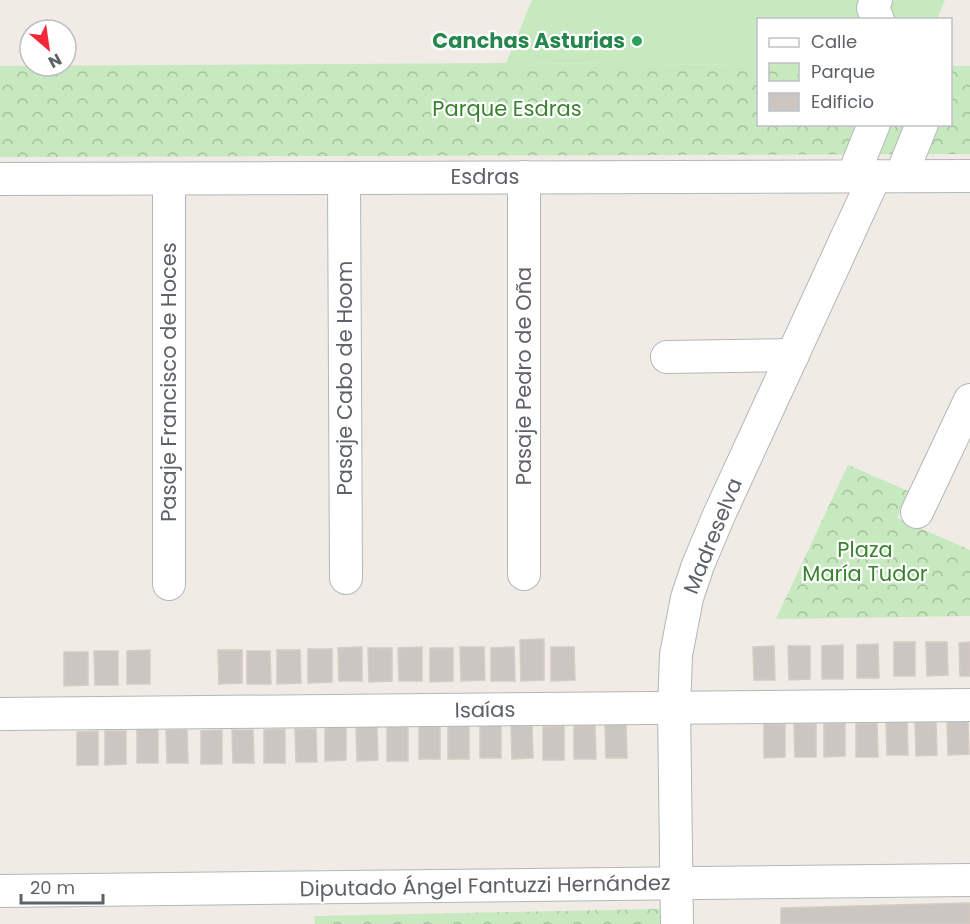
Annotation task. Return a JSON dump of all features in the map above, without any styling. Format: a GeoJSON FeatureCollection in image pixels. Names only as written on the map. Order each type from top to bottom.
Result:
{"type":"FeatureCollection","features":[{"type":"Feature","properties":{"kind":"street"},"geometry":{"type":"LineString","coordinates":[[876,0],[873,8],[877,18]]}},
{"type":"Feature","properties":{"kind":"street","name":"Madreselva"},"geometry":{"type":"LineString","coordinates":[[874,126],[876,176]]}},
{"type":"Feature","properties":{"kind":"street","name":"Madreselva"},"geometry":{"type":"LineString","coordinates":[[677,924],[675,667],[679,631],[687,597],[698,565],[876,176],[920,126]]}},
{"type":"Feature","properties":{"kind":"street","name":"Esdras"},"geometry":{"type":"LineString","coordinates":[[0,179],[970,176]]}},
{"type":"Feature","properties":{"kind":"street","name":"Pasaje Pedro de Oña"},"geometry":{"type":"LineString","coordinates":[[524,177],[524,574]]}},
{"type":"Feature","properties":{"kind":"street","name":"Pasaje Cabo de Hoom"},"geometry":{"type":"LineString","coordinates":[[344,178],[346,578]]}},
{"type":"Feature","properties":{"kind":"street","name":"Pasaje Francisco de Hoces"},"geometry":{"type":"LineString","coordinates":[[169,179],[169,584]]}},
{"type":"Feature","properties":{"kind":"street"},"geometry":{"type":"LineString","coordinates":[[667,357],[793,355]]}},
{"type":"Feature","properties":{"kind":"street"},"geometry":{"type":"LineString","coordinates":[[918,512],[970,400]]}},
{"type":"Feature","properties":{"kind":"street","name":"Isaías"},"geometry":{"type":"LineString","coordinates":[[0,714],[970,705]]}},
{"type":"Feature","properties":{"kind":"street","name":"Diputado Ángel Fantuzzi Hernández"},"geometry":{"type":"LineString","coordinates":[[0,891],[970,880]]}},
{"type":"Feature","properties":{"kind":"green space","name":"Canchas Asturias"},"geometry":{"type":"Polygon","coordinates":[[[532,0],[945,0],[937,18],[757,18],[757,65],[506,63],[532,0]]]}},
{"type":"Feature","properties":{"kind":"green space","name":"Parque Esdras"},"geometry":{"type":"Polygon","coordinates":[[[506,63],[757,65],[757,126],[952,126],[952,66],[970,66],[970,154],[0,157],[0,66],[18,66],[18,78],[78,78],[78,66],[506,63]]]}},
{"type":"Feature","properties":{"kind":"green space","name":"Plaza María Tudor"},"geometry":{"type":"Polygon","coordinates":[[[848,465],[908,491],[897,518],[970,550],[970,616],[776,619],[848,465]]]}},
{"type":"Feature","properties":{"kind":"green space"},"geometry":{"type":"Polygon","coordinates":[[[663,909],[663,924],[315,924],[314,916],[663,909]]]}},
{"type":"Feature","properties":{"kind":"building"},"geometry":{"type":"Polygon","coordinates":[[[544,639],[544,680],[521,681],[520,640],[544,639]]]}},
{"type":"Feature","properties":{"kind":"building"},"geometry":{"type":"Polygon","coordinates":[[[894,642],[915,642],[915,676],[894,676],[894,642]]]}},
{"type":"Feature","properties":{"kind":"building"},"geometry":{"type":"Polygon","coordinates":[[[926,642],[947,642],[948,675],[927,676],[926,642]]]}},
{"type":"Feature","properties":{"kind":"building"},"geometry":{"type":"Polygon","coordinates":[[[970,642],[970,676],[960,676],[959,643],[970,642]]]}},
{"type":"Feature","properties":{"kind":"building"},"geometry":{"type":"Polygon","coordinates":[[[878,644],[879,678],[857,678],[857,645],[878,644]]]}},
{"type":"Feature","properties":{"kind":"building"},"geometry":{"type":"Polygon","coordinates":[[[843,645],[843,679],[822,679],[822,646],[843,645]]]}},
{"type":"Feature","properties":{"kind":"building"},"geometry":{"type":"Polygon","coordinates":[[[774,646],[775,680],[754,680],[753,647],[774,646]]]}},
{"type":"Feature","properties":{"kind":"building"},"geometry":{"type":"Polygon","coordinates":[[[788,646],[810,646],[810,679],[789,680],[788,646]]]}},
{"type":"Feature","properties":{"kind":"building"},"geometry":{"type":"Polygon","coordinates":[[[362,647],[362,681],[339,681],[338,648],[362,647]]]}},
{"type":"Feature","properties":{"kind":"building"},"geometry":{"type":"Polygon","coordinates":[[[422,647],[422,681],[399,681],[398,648],[422,647]]]}},
{"type":"Feature","properties":{"kind":"building"},"geometry":{"type":"Polygon","coordinates":[[[460,647],[484,647],[485,680],[461,681],[460,647]]]}},
{"type":"Feature","properties":{"kind":"building"},"geometry":{"type":"Polygon","coordinates":[[[514,647],[515,681],[491,681],[491,648],[514,647]]]}},
{"type":"Feature","properties":{"kind":"building"},"geometry":{"type":"Polygon","coordinates":[[[551,647],[574,647],[575,680],[551,681],[551,647]]]}},
{"type":"Feature","properties":{"kind":"building"},"geometry":{"type":"Polygon","coordinates":[[[368,648],[392,648],[392,681],[369,682],[368,648]]]}},
{"type":"Feature","properties":{"kind":"building"},"geometry":{"type":"Polygon","coordinates":[[[430,648],[453,648],[453,681],[430,682],[430,648]]]}},
{"type":"Feature","properties":{"kind":"building"},"geometry":{"type":"Polygon","coordinates":[[[308,649],[332,649],[332,682],[308,683],[308,649]]]}},
{"type":"Feature","properties":{"kind":"building"},"geometry":{"type":"Polygon","coordinates":[[[150,650],[150,684],[127,684],[127,651],[150,650]]]}},
{"type":"Feature","properties":{"kind":"building"},"geometry":{"type":"Polygon","coordinates":[[[218,650],[242,650],[242,683],[219,684],[218,650]]]}},
{"type":"Feature","properties":{"kind":"building"},"geometry":{"type":"Polygon","coordinates":[[[277,650],[300,650],[301,683],[277,684],[277,650]]]}},
{"type":"Feature","properties":{"kind":"building"},"geometry":{"type":"Polygon","coordinates":[[[94,651],[118,651],[118,685],[95,685],[94,651]]]}},
{"type":"Feature","properties":{"kind":"building"},"geometry":{"type":"Polygon","coordinates":[[[247,651],[270,651],[271,684],[247,684],[247,651]]]}},
{"type":"Feature","properties":{"kind":"building"},"geometry":{"type":"Polygon","coordinates":[[[64,652],[88,652],[88,685],[64,686],[64,652]]]}},
{"type":"Feature","properties":{"kind":"building"},"geometry":{"type":"Polygon","coordinates":[[[907,721],[908,755],[887,755],[886,722],[907,721]]]}},
{"type":"Feature","properties":{"kind":"building"},"geometry":{"type":"Polygon","coordinates":[[[968,721],[969,754],[948,755],[947,722],[968,721]]]}},
{"type":"Feature","properties":{"kind":"building"},"geometry":{"type":"Polygon","coordinates":[[[915,722],[936,722],[937,755],[916,756],[915,722]]]}},
{"type":"Feature","properties":{"kind":"building"},"geometry":{"type":"Polygon","coordinates":[[[824,723],[845,723],[845,756],[824,757],[824,723]]]}},
{"type":"Feature","properties":{"kind":"building"},"geometry":{"type":"Polygon","coordinates":[[[877,723],[878,757],[856,757],[856,724],[877,723]]]}},
{"type":"Feature","properties":{"kind":"building"},"geometry":{"type":"Polygon","coordinates":[[[501,724],[501,758],[480,758],[480,725],[501,724]]]}},
{"type":"Feature","properties":{"kind":"building"},"geometry":{"type":"Polygon","coordinates":[[[626,724],[627,758],[606,758],[605,725],[626,724]]]}},
{"type":"Feature","properties":{"kind":"building"},"geometry":{"type":"Polygon","coordinates":[[[764,724],[785,724],[785,757],[764,758],[764,724]]]}},
{"type":"Feature","properties":{"kind":"building"},"geometry":{"type":"Polygon","coordinates":[[[794,724],[816,724],[816,757],[795,757],[794,724]]]}},
{"type":"Feature","properties":{"kind":"building"},"geometry":{"type":"Polygon","coordinates":[[[511,725],[532,725],[533,758],[512,759],[511,725]]]}},
{"type":"Feature","properties":{"kind":"building"},"geometry":{"type":"Polygon","coordinates":[[[595,725],[596,759],[574,759],[574,726],[595,725]]]}},
{"type":"Feature","properties":{"kind":"building"},"geometry":{"type":"Polygon","coordinates":[[[419,726],[440,726],[440,759],[419,759],[419,726]]]}},
{"type":"Feature","properties":{"kind":"building"},"geometry":{"type":"Polygon","coordinates":[[[448,726],[469,726],[469,759],[448,759],[448,726]]]}},
{"type":"Feature","properties":{"kind":"building"},"geometry":{"type":"Polygon","coordinates":[[[564,726],[564,760],[543,760],[543,727],[564,726]]]}},
{"type":"Feature","properties":{"kind":"building"},"geometry":{"type":"Polygon","coordinates":[[[346,727],[346,760],[325,761],[325,728],[346,727]]]}},
{"type":"Feature","properties":{"kind":"building"},"geometry":{"type":"Polygon","coordinates":[[[356,727],[377,727],[378,760],[357,761],[356,727]]]}},
{"type":"Feature","properties":{"kind":"building"},"geometry":{"type":"Polygon","coordinates":[[[387,727],[408,727],[408,761],[387,761],[387,727]]]}},
{"type":"Feature","properties":{"kind":"building"},"geometry":{"type":"Polygon","coordinates":[[[158,729],[158,763],[137,763],[137,730],[158,729]]]}},
{"type":"Feature","properties":{"kind":"building"},"geometry":{"type":"Polygon","coordinates":[[[285,729],[285,763],[264,763],[264,730],[285,729]]]}},
{"type":"Feature","properties":{"kind":"building"},"geometry":{"type":"Polygon","coordinates":[[[295,729],[316,729],[317,762],[296,762],[295,729]]]}},
{"type":"Feature","properties":{"kind":"building"},"geometry":{"type":"Polygon","coordinates":[[[166,730],[187,730],[188,763],[167,763],[166,730]]]}},
{"type":"Feature","properties":{"kind":"building"},"geometry":{"type":"Polygon","coordinates":[[[222,730],[222,764],[201,764],[201,731],[222,730]]]}},
{"type":"Feature","properties":{"kind":"building"},"geometry":{"type":"Polygon","coordinates":[[[232,730],[253,730],[254,763],[233,763],[232,730]]]}},
{"type":"Feature","properties":{"kind":"building"},"geometry":{"type":"Polygon","coordinates":[[[98,731],[98,765],[77,765],[77,732],[98,731]]]}},
{"type":"Feature","properties":{"kind":"building"},"geometry":{"type":"Polygon","coordinates":[[[105,731],[126,731],[126,764],[105,765],[105,731]]]}},
{"type":"Feature","properties":{"kind":"building"},"geometry":{"type":"Polygon","coordinates":[[[970,903],[970,924],[781,924],[781,908],[970,903]]]}},
{"type":"Feature","properties":{"kind":"place","name":"Canchas Asturias"},"geometry":{"type":"Point","coordinates":[637,41]}}]}
